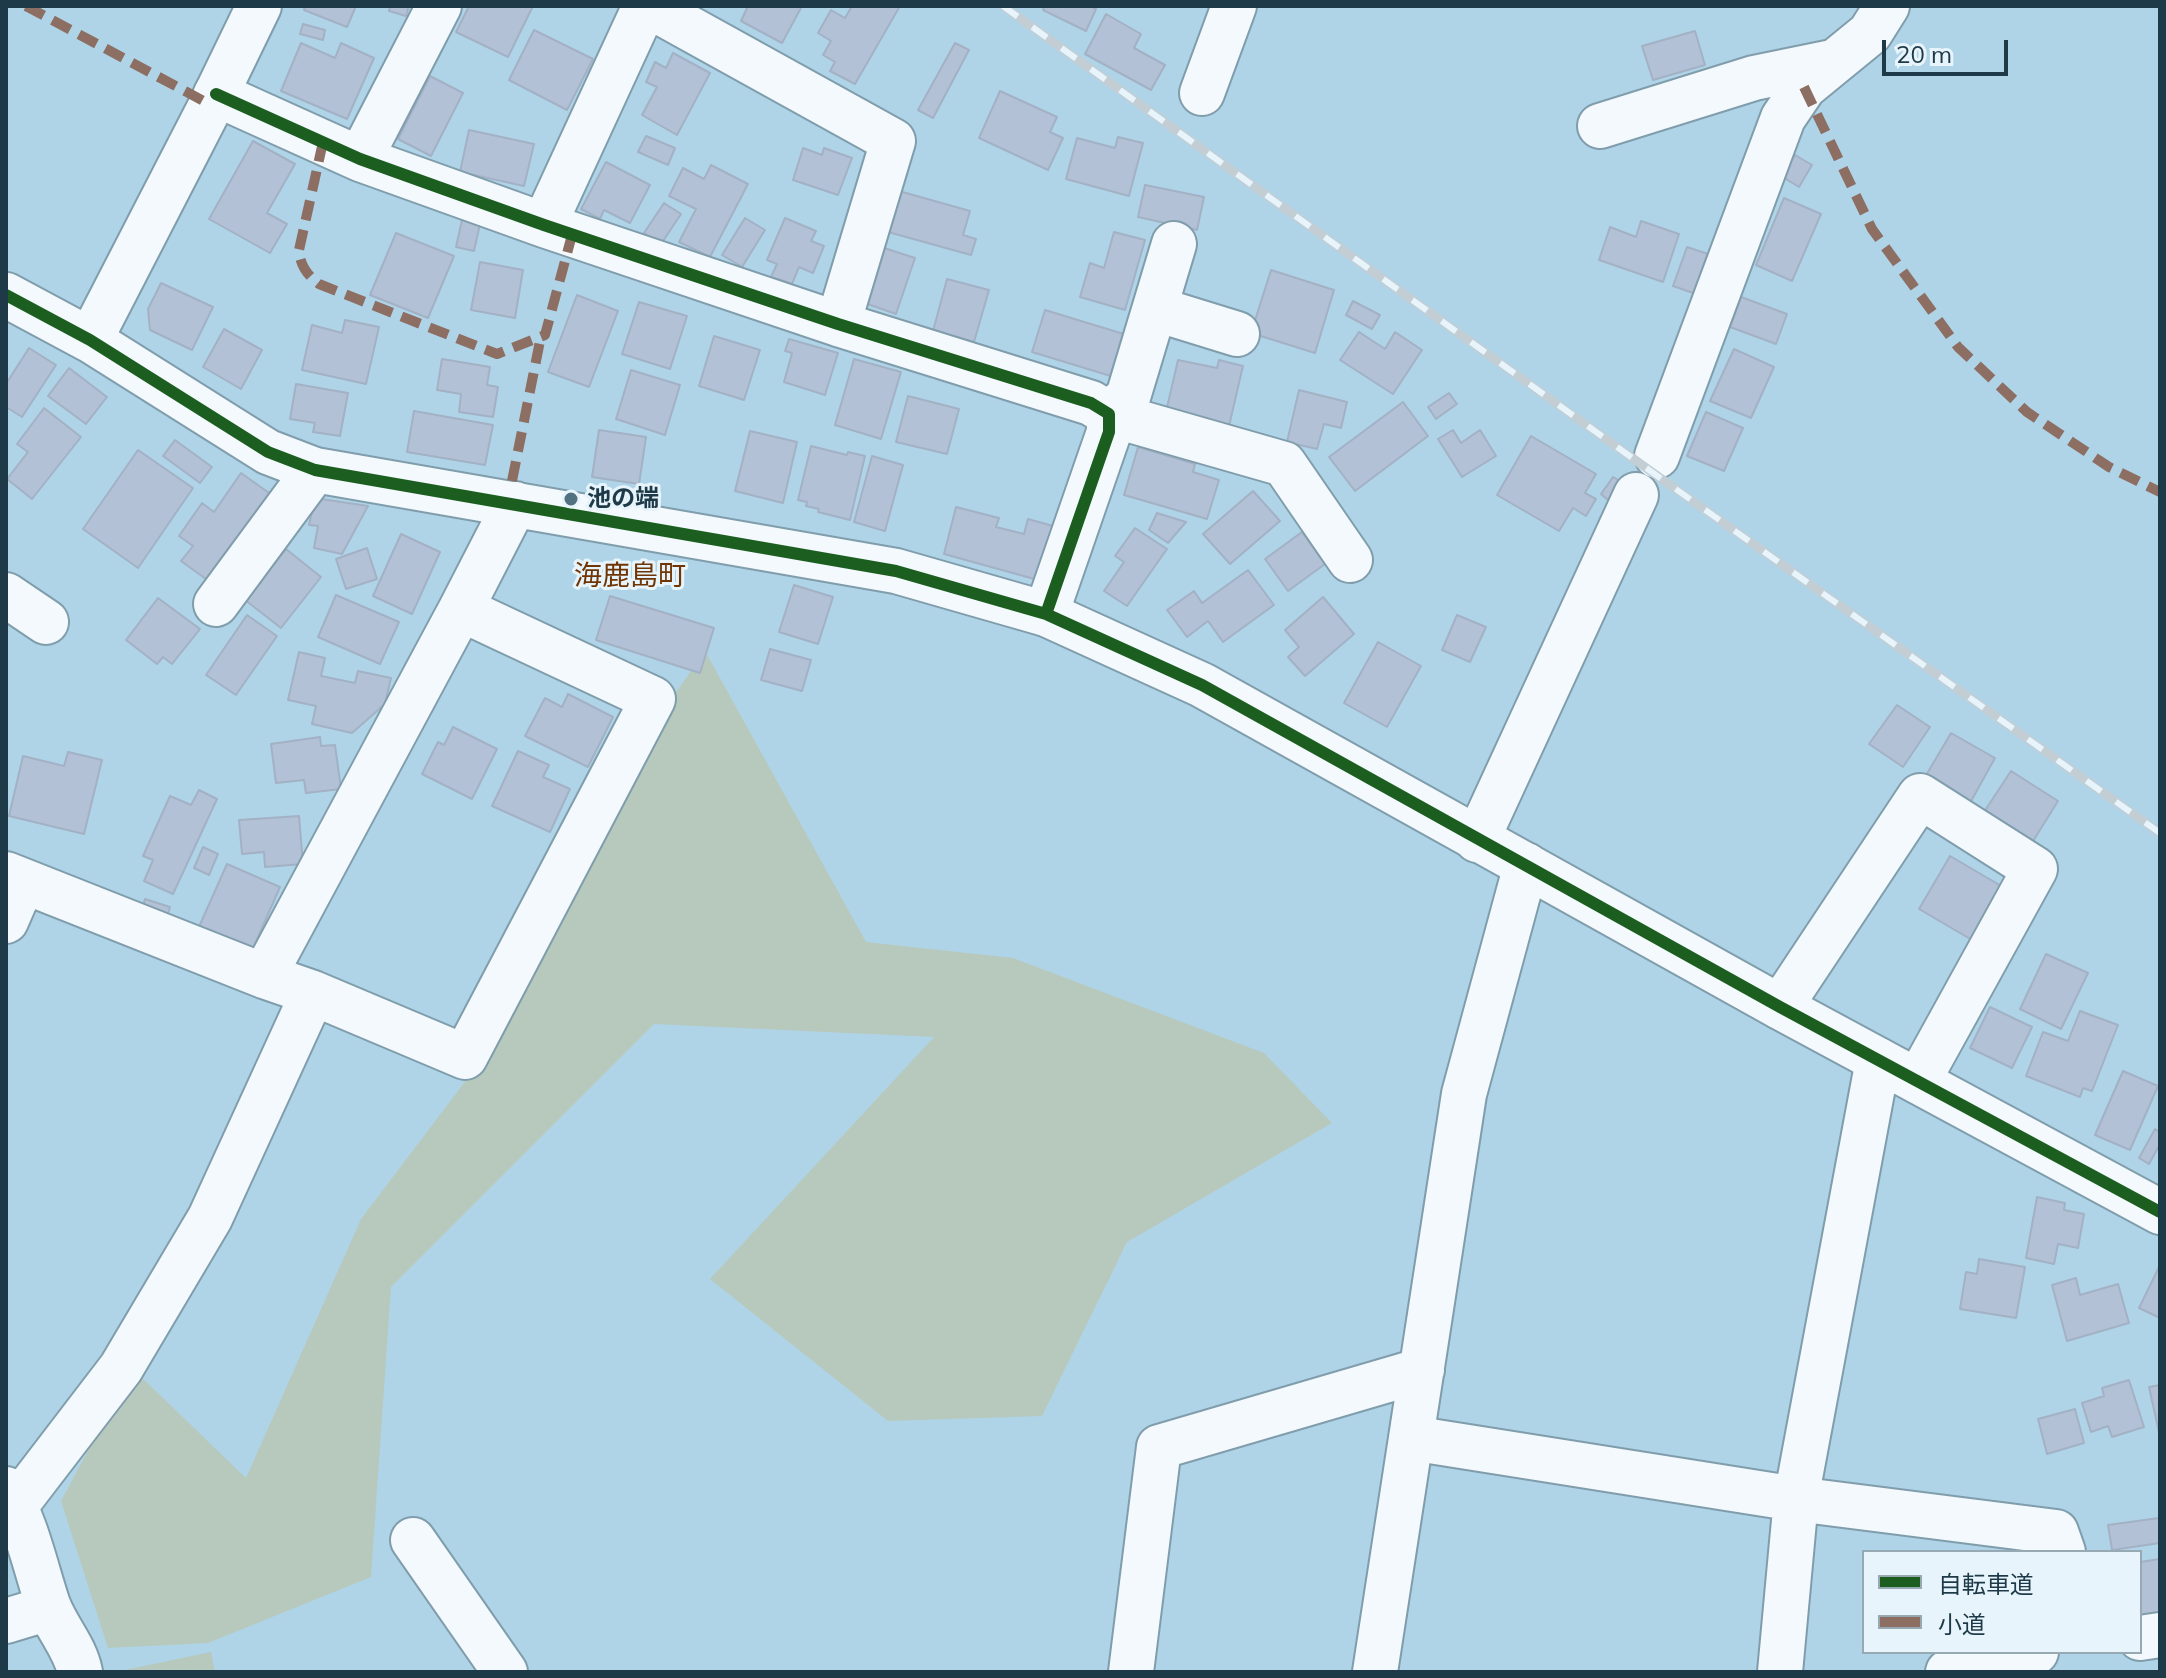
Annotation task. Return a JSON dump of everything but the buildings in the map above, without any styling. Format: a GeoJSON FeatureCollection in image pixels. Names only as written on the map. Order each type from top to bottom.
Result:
{"type":"FeatureCollection","features":[{"type":"Feature","properties":{"kind":"street"},"geometry":{"type":"LineString","coordinates":[[90,340],[259,6]]}},
{"type":"Feature","properties":{"kind":"street"},"geometry":{"type":"LineString","coordinates":[[360,159],[439,6]]}},
{"type":"Feature","properties":{"kind":"street"},"geometry":{"type":"LineString","coordinates":[[544,225],[647,6],[893,141],[838,324]]}},
{"type":"Feature","properties":{"kind":"street"},"geometry":{"type":"LineString","coordinates":[[1202,93],[1234,6]]}},
{"type":"Feature","properties":{"kind":"street"},"geometry":{"type":"LineString","coordinates":[[1657,456],[1783,118],[1804,87],[1870,33],[1887,6]]}},
{"type":"Feature","properties":{"kind":"street"},"geometry":{"type":"LineString","coordinates":[[1600,126],[1754,78],[1835,62]]}},
{"type":"Feature","properties":{"kind":"street"},"geometry":{"type":"LineString","coordinates":[[216,94],[360,159],[544,225],[838,324],[1091,403],[1109,414],[1284,464],[1350,560]]}},
{"type":"Feature","properties":{"kind":"street"},"geometry":{"type":"LineString","coordinates":[[1046,614],[1109,432],[1109,414],[1128,397],[1174,244]]}},
{"type":"Feature","properties":{"kind":"street"},"geometry":{"type":"LineString","coordinates":[[6,295],[90,340],[268,452],[315,470],[896,571],[1046,614],[1202,685],[1780,1007],[2160,1212]]}},
{"type":"Feature","properties":{"kind":"street"},"geometry":{"type":"LineString","coordinates":[[1156,309],[1237,334]]}},
{"type":"Feature","properties":{"kind":"street"},"geometry":{"type":"LineString","coordinates":[[216,604],[315,470]]}},
{"type":"Feature","properties":{"kind":"street"},"geometry":{"type":"LineString","coordinates":[[1477,840],[1636,495]]}},
{"type":"Feature","properties":{"kind":"street"},"geometry":{"type":"LineString","coordinates":[[264,976],[515,504]]}},
{"type":"Feature","properties":{"kind":"street"},"geometry":{"type":"LineString","coordinates":[[6,595],[46,622]]}},
{"type":"Feature","properties":{"kind":"street"},"geometry":{"type":"LineString","coordinates":[[12,892],[313,993],[465,1057],[653,699],[461,609]]}},
{"type":"Feature","properties":{"kind":"street"},"geometry":{"type":"LineString","coordinates":[[1780,1007],[1920,796],[2035,869],[1918,1081]]}},
{"type":"Feature","properties":{"kind":"street"},"geometry":{"type":"LineString","coordinates":[[1375,1672],[1464,1094],[1526,865]]}},
{"type":"Feature","properties":{"kind":"street"},"geometry":{"type":"LineString","coordinates":[[80,1672],[77,1658],[49,1608],[33,1551],[11,1497],[121,1368],[210,1218],[313,993]]}},
{"type":"Feature","properties":{"kind":"street"},"geometry":{"type":"LineString","coordinates":[[1780,1672],[1796,1499],[1878,1060]]}},
{"type":"Feature","properties":{"kind":"street"},"geometry":{"type":"LineString","coordinates":[[1131,1672],[1159,1447],[1422,1370]]}},
{"type":"Feature","properties":{"kind":"street"},"geometry":{"type":"LineString","coordinates":[[1411,1438],[1796,1499],[2056,1532],[2062,1550]]}},
{"type":"Feature","properties":{"kind":"street"},"geometry":{"type":"LineString","coordinates":[[413,1540],[505,1672]]}},
{"type":"Feature","properties":{"kind":"street"},"geometry":{"type":"LineString","coordinates":[[6,1621],[49,1608]]}},
{"type":"Feature","properties":{"kind":"street"},"geometry":{"type":"LineString","coordinates":[[1948,1672],[1965,1661],[2020,1654]]}},
{"type":"Feature","properties":{"kind":"green space"},"geometry":{"type":"Polygon","coordinates":[[[705,651],[866,942],[1013,958],[1264,1053],[1332,1123],[1127,1242],[1042,1416],[888,1421],[710,1279],[934,1037],[654,1024],[391,1287],[371,1577],[208,1643],[108,1648],[61,1501],[132,1368],[246,1478],[361,1219],[470,1075],[672,698],[705,651]]]}},
{"type":"Feature","properties":{"kind":"green space"},"geometry":{"type":"Polygon","coordinates":[[[211,1652],[215,1672],[115,1672],[211,1652]]]}},
{"type":"Feature","properties":{"kind":"railway"},"geometry":{"type":"LineString","coordinates":[[1003,6],[2160,833]]}},
{"type":"Feature","properties":{"kind":"marked path"},"geometry":{"type":"LineString","coordinates":[[26,6],[211,105]]}},
{"type":"Feature","properties":{"kind":"marked path"},"geometry":{"type":"LineString","coordinates":[[1804,87],[1872,229],[1958,347],[2027,412],[2109,467],[2160,492]]}},
{"type":"Feature","properties":{"kind":"marked path"},"geometry":{"type":"LineString","coordinates":[[323,142],[299,250],[308,273],[319,284],[497,354],[545,335],[572,235]]}},
{"type":"Feature","properties":{"kind":"marked path"},"geometry":{"type":"LineString","coordinates":[[512,481],[541,336]]}},
{"type":"Feature","properties":{"kind":"cycle path"},"geometry":{"type":"LineString","coordinates":[[216,94],[360,159],[544,225],[838,324],[1091,403],[1109,414],[1109,432],[1046,614]]}},
{"type":"Feature","properties":{"kind":"cycle path"},"geometry":{"type":"LineString","coordinates":[[6,295],[90,340],[268,452],[315,470],[896,571],[1046,614],[1202,685],[1780,1007],[2160,1212]]}},
{"type":"Feature","properties":{"kind":"place","name":"池の端"},"geometry":{"type":"Point","coordinates":[571,499]}},
{"type":"Feature","properties":{"kind":"district","name":"海鹿島町"},"geometry":{"type":"Point","coordinates":[630,577]}}]}
